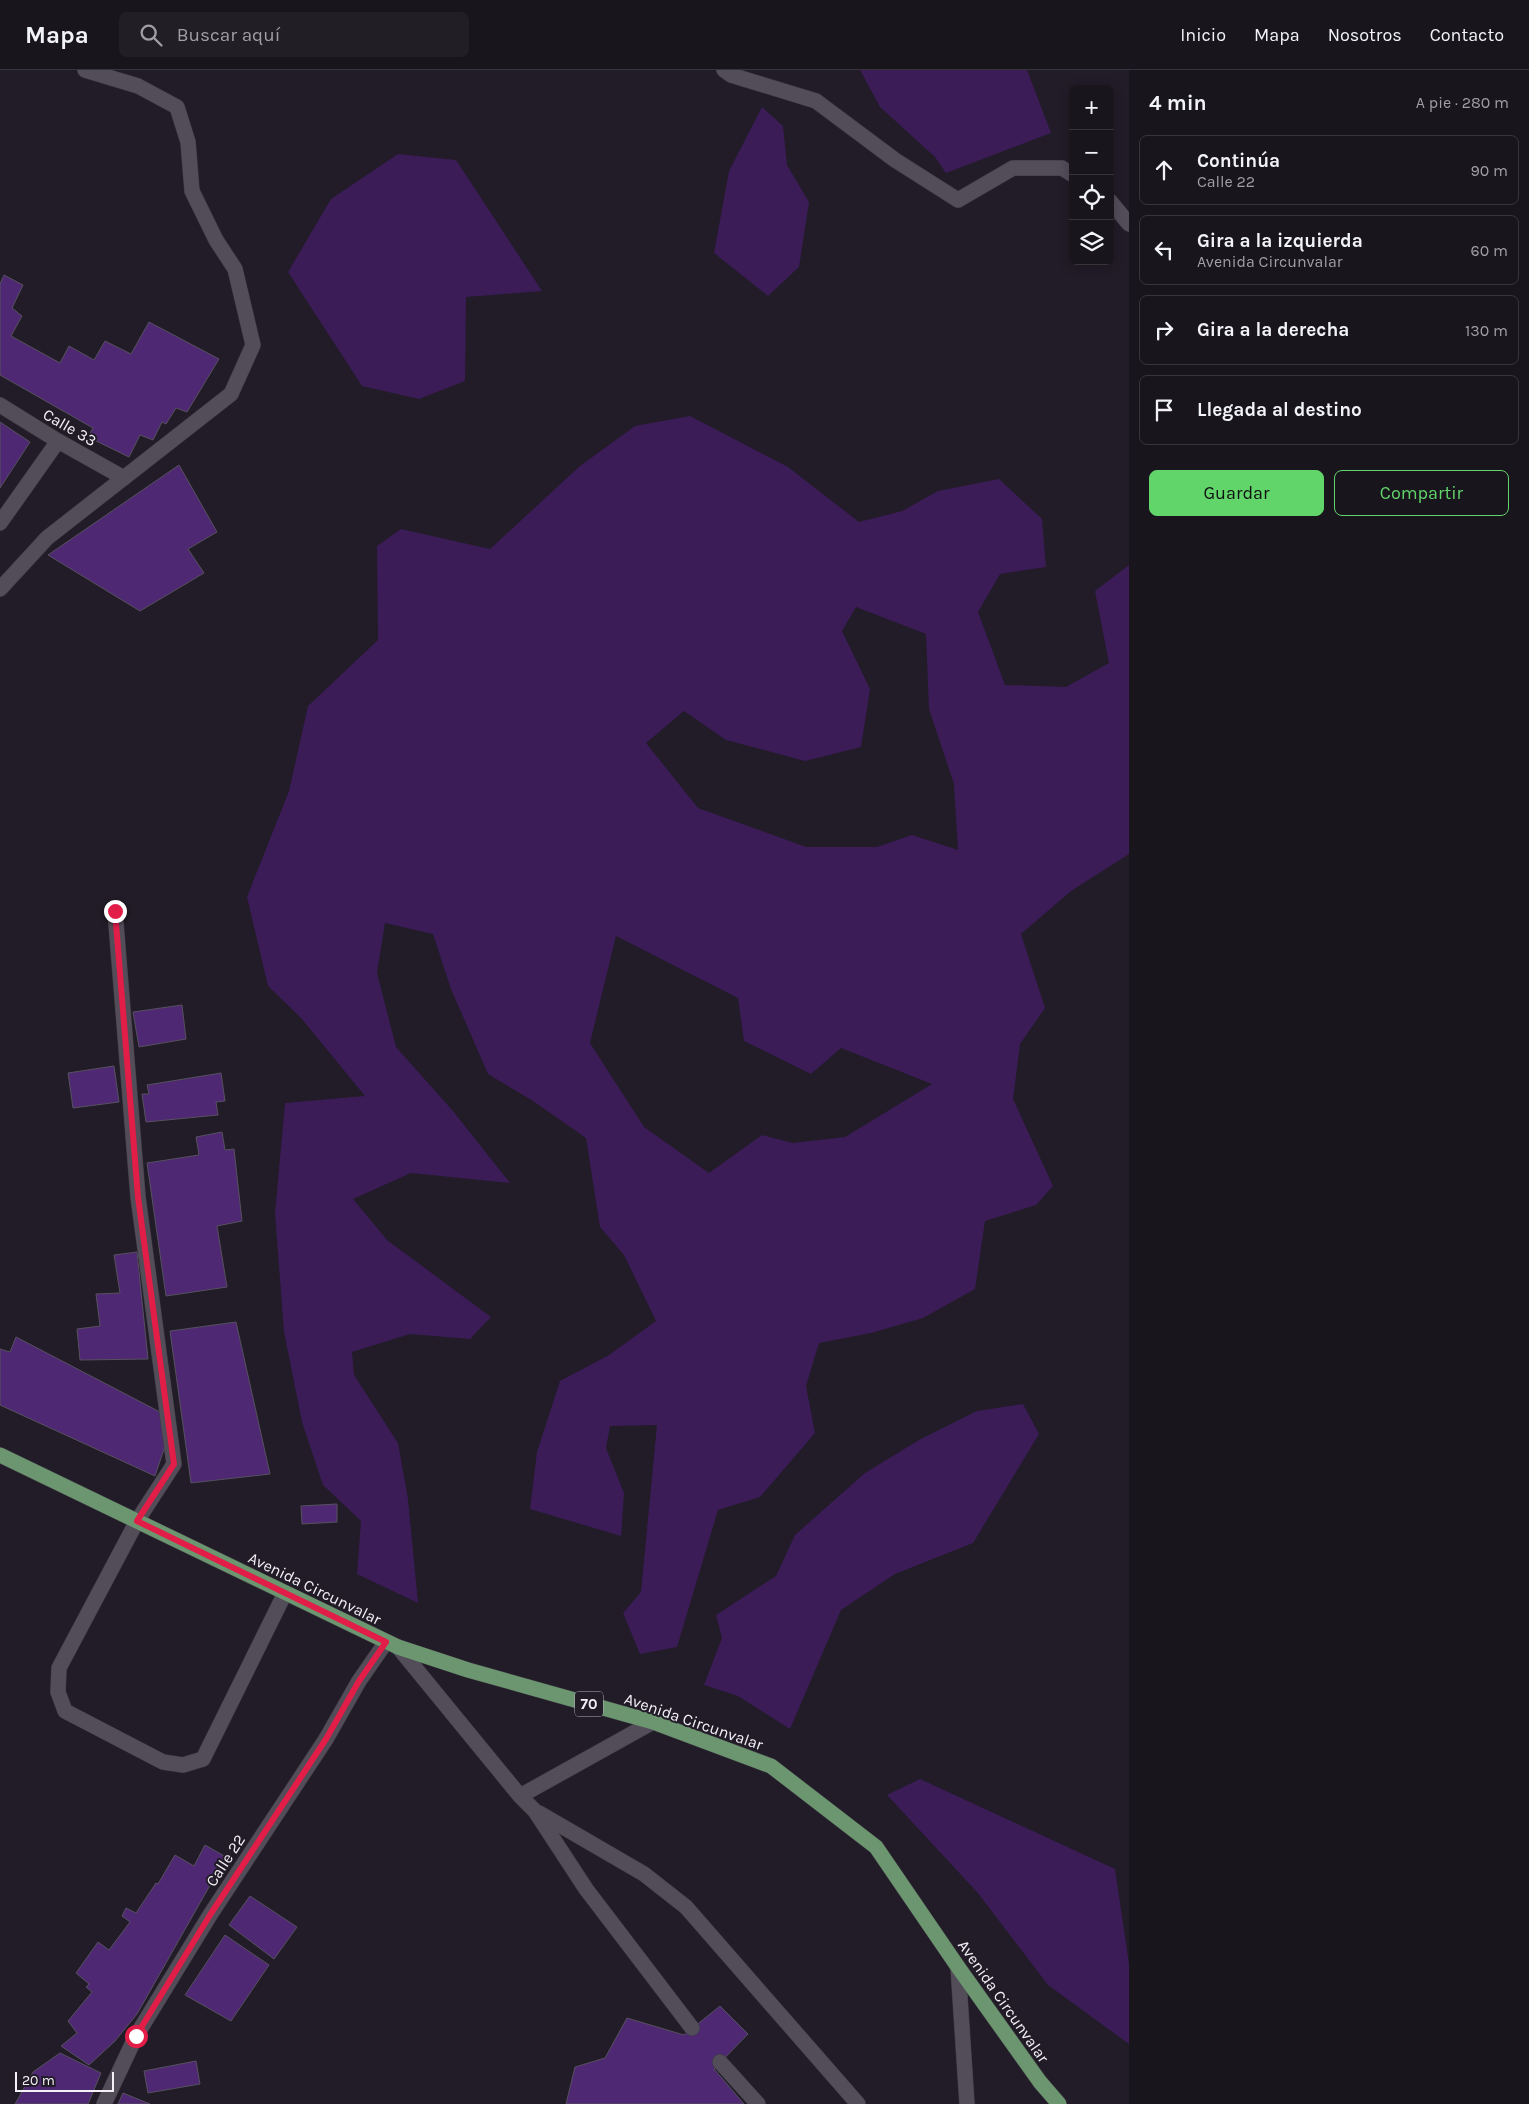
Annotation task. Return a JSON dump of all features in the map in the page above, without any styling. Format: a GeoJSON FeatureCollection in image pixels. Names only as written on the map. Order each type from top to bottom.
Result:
{"type":"FeatureCollection","features":[{"type":"Feature","properties":{"kind":"main road","name":"Avenida Circunvalar"},"geometry":{"type":"LineString","coordinates":[[0,1455],[392,1644],[468,1670],[653,1722],[771,1766],[876,1846],[958,1967],[1040,2082],[1059,2104]]}},
{"type":"Feature","properties":{"kind":"street"},"geometry":{"type":"LineString","coordinates":[[0,588],[47,538],[231,394],[253,344],[235,269],[216,240],[192,191],[188,142],[177,107],[138,86],[85,70]]}},
{"type":"Feature","properties":{"kind":"street"},"geometry":{"type":"LineString","coordinates":[[724,70],[731,75],[816,101],[895,160],[958,200],[1013,168],[1062,168],[1069,172]]}},
{"type":"Feature","properties":{"kind":"street"},"geometry":{"type":"LineString","coordinates":[[1114,206],[1129,224]]}},
{"type":"Feature","properties":{"kind":"street","name":"Calle 33"},"geometry":{"type":"LineString","coordinates":[[0,405],[58,441],[124,478]]}},
{"type":"Feature","properties":{"kind":"street"},"geometry":{"type":"LineString","coordinates":[[0,523],[58,441]]}},
{"type":"Feature","properties":{"kind":"street"},"geometry":{"type":"LineString","coordinates":[[115,911],[138,1197],[174,1464],[137,1521],[59,1668],[58,1692],[65,1711],[163,1762],[183,1766],[203,1759],[286,1593]]}},
{"type":"Feature","properties":{"kind":"street"},"geometry":{"type":"LineString","coordinates":[[392,1644],[520,1796],[535,1811],[586,1889],[692,2028]]}},
{"type":"Feature","properties":{"kind":"street","name":"Calle 22"},"geometry":{"type":"LineString","coordinates":[[104,2104],[136,2036],[200,1931],[326,1739],[359,1681],[392,1644]]}},
{"type":"Feature","properties":{"kind":"street"},"geometry":{"type":"LineString","coordinates":[[520,1796],[653,1722]]}},
{"type":"Feature","properties":{"kind":"street"},"geometry":{"type":"LineString","coordinates":[[535,1811],[644,1874],[686,1906],[858,2104]]}},
{"type":"Feature","properties":{"kind":"street"},"geometry":{"type":"LineString","coordinates":[[958,1967],[967,2104]]}},
{"type":"Feature","properties":{"kind":"street"},"geometry":{"type":"LineString","coordinates":[[720,2062],[758,2104]]}},
{"type":"Feature","properties":{"kind":"shaded area"},"geometry":{"type":"Polygon","coordinates":[[[860,70],[1027,70],[1051,133],[946,173],[935,157],[880,107],[860,70]]]}},
{"type":"Feature","properties":{"kind":"shaded area"},"geometry":{"type":"Polygon","coordinates":[[[762,107],[783,126],[787,165],[809,202],[799,267],[768,296],[714,253],[729,171],[762,107]]]}},
{"type":"Feature","properties":{"kind":"shaded area"},"geometry":{"type":"Polygon","coordinates":[[[398,154],[456,160],[542,291],[466,297],[465,381],[419,399],[362,386],[288,272],[331,199],[398,154]]]}},
{"type":"Feature","properties":{"kind":"shaded area"},"geometry":{"type":"Polygon","coordinates":[[[690,416],[788,467],[859,522],[902,511],[938,491],[999,479],[1042,519],[1046,567],[1000,574],[978,612],[1005,685],[1066,687],[1109,663],[1095,591],[1129,565],[1129,854],[1071,891],[1021,934],[1045,1008],[1020,1044],[1013,1099],[1053,1186],[1036,1205],[985,1221],[975,1289],[923,1318],[871,1333],[819,1343],[806,1386],[815,1433],[760,1497],[718,1510],[677,1647],[640,1654],[623,1613],[641,1592],[657,1425],[610,1426],[606,1448],[624,1493],[621,1536],[530,1509],[537,1452],[560,1381],[609,1355],[656,1321],[624,1255],[600,1227],[586,1138],[533,1101],[488,1074],[451,989],[433,934],[385,923],[377,973],[396,1047],[453,1111],[510,1183],[411,1173],[353,1199],[387,1240],[491,1317],[470,1339],[410,1334],[352,1352],[354,1375],[398,1443],[408,1499],[418,1603],[357,1574],[361,1521],[323,1485],[302,1422],[284,1332],[275,1213],[285,1103],[365,1096],[301,1018],[268,986],[247,897],[289,791],[308,706],[378,640],[377,546],[401,529],[490,549],[580,466],[635,426],[690,416]],[[856,607],[842,631],[870,689],[861,747],[805,761],[726,740],[684,711],[646,743],[698,808],[806,847],[877,847],[912,835],[958,850],[954,784],[929,709],[926,634],[856,607]],[[616,936],[590,1043],[644,1127],[709,1173],[762,1135],[793,1143],[845,1137],[932,1084],[841,1048],[811,1074],[744,1041],[738,998],[616,936]]]}},
{"type":"Feature","properties":{"kind":"shaded area"},"geometry":{"type":"Polygon","coordinates":[[[1023,1404],[1039,1434],[973,1543],[895,1574],[841,1610],[790,1729],[738,1696],[704,1685],[722,1638],[716,1615],[776,1576],[795,1535],[865,1473],[919,1440],[977,1411],[1023,1404]]]}},
{"type":"Feature","properties":{"kind":"shaded area"},"geometry":{"type":"Polygon","coordinates":[[[920,1779],[1115,1869],[1129,1964],[1129,2044],[1048,1985],[977,1892],[887,1795],[920,1779]]]}},
{"type":"Feature","properties":{"kind":"building"},"geometry":{"type":"Polygon","coordinates":[[[4,275],[23,285],[12,308],[22,316],[11,336],[60,363],[69,346],[94,360],[105,341],[131,354],[149,322],[219,359],[187,412],[176,408],[166,424],[162,422],[153,440],[140,435],[129,457],[88,437],[93,428],[0,375],[0,284],[4,275]]]}},
{"type":"Feature","properties":{"kind":"building"},"geometry":{"type":"Polygon","coordinates":[[[0,422],[30,442],[0,488],[0,422]]]}},
{"type":"Feature","properties":{"kind":"building"},"geometry":{"type":"Polygon","coordinates":[[[179,465],[217,532],[188,549],[204,573],[140,611],[48,555],[179,465]]]}},
{"type":"Feature","properties":{"kind":"building"},"geometry":{"type":"Polygon","coordinates":[[[182,1005],[186,1039],[139,1047],[133,1012],[182,1005]]]}},
{"type":"Feature","properties":{"kind":"building"},"geometry":{"type":"Polygon","coordinates":[[[114,1066],[119,1102],[73,1108],[68,1073],[114,1066]]]}},
{"type":"Feature","properties":{"kind":"building"},"geometry":{"type":"Polygon","coordinates":[[[221,1073],[225,1101],[216,1102],[218,1115],[146,1122],[142,1094],[149,1094],[147,1085],[221,1073]]]}},
{"type":"Feature","properties":{"kind":"building"},"geometry":{"type":"Polygon","coordinates":[[[222,1132],[225,1150],[234,1149],[242,1221],[217,1226],[227,1287],[166,1296],[147,1163],[199,1155],[196,1137],[222,1132]]]}},
{"type":"Feature","properties":{"kind":"building"},"geometry":{"type":"Polygon","coordinates":[[[137,1252],[148,1359],[80,1360],[77,1329],[100,1326],[96,1294],[120,1293],[114,1255],[137,1252]]]}},
{"type":"Feature","properties":{"kind":"building"},"geometry":{"type":"Polygon","coordinates":[[[236,1322],[270,1474],[191,1483],[170,1331],[236,1322]]]}},
{"type":"Feature","properties":{"kind":"building"},"geometry":{"type":"Polygon","coordinates":[[[16,1337],[160,1412],[166,1443],[155,1476],[0,1405],[0,1349],[10,1352],[16,1337]]]}},
{"type":"Feature","properties":{"kind":"building"},"geometry":{"type":"Polygon","coordinates":[[[337,1504],[337,1522],[302,1524],[301,1506],[337,1504]]]}},
{"type":"Feature","properties":{"kind":"building"},"geometry":{"type":"Polygon","coordinates":[[[205,1845],[226,1857],[137,2014],[115,2041],[89,2065],[61,2046],[77,2033],[68,2021],[92,1992],[86,1987],[89,1984],[76,1973],[98,1942],[109,1950],[130,1922],[122,1916],[126,1908],[136,1913],[156,1883],[158,1884],[175,1855],[194,1866],[205,1845]]]}},
{"type":"Feature","properties":{"kind":"building"},"geometry":{"type":"Polygon","coordinates":[[[250,1896],[297,1927],[274,1959],[229,1925],[250,1896]]]}},
{"type":"Feature","properties":{"kind":"building"},"geometry":{"type":"Polygon","coordinates":[[[225,1935],[269,1965],[231,2021],[185,1995],[225,1935]]]}},
{"type":"Feature","properties":{"kind":"building"},"geometry":{"type":"Polygon","coordinates":[[[720,2006],[748,2034],[714,2069],[744,2104],[566,2104],[575,2067],[605,2058],[627,2018],[684,2035],[720,2006]]]}},
{"type":"Feature","properties":{"kind":"building"},"geometry":{"type":"Polygon","coordinates":[[[60,2053],[101,2073],[88,2104],[15,2104],[33,2072],[60,2053]]]}},
{"type":"Feature","properties":{"kind":"building"},"geometry":{"type":"Polygon","coordinates":[[[196,2061],[200,2084],[148,2093],[144,2071],[196,2061]]]}},
{"type":"Feature","properties":{"kind":"building"},"geometry":{"type":"Polygon","coordinates":[[[123,2093],[150,2104],[118,2104],[123,2093]]]}},
{"type":"Feature","properties":{"kind":"route"},"geometry":{"type":"LineString","coordinates":[[115,911],[138,1197],[174,1464],[137,1521],[386,1642],[359,1681],[326,1739],[210,1915],[136,2036]]}}]}
